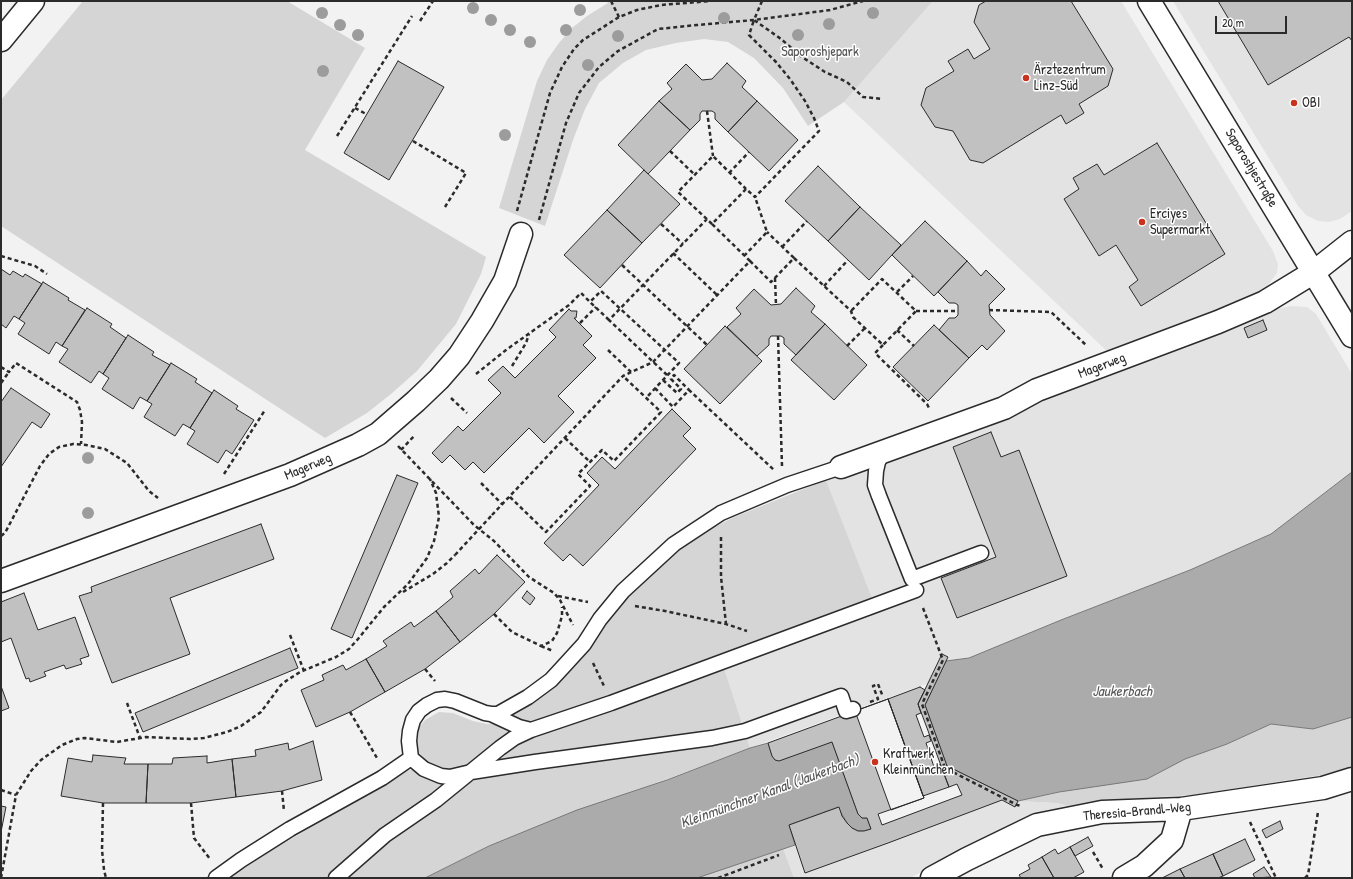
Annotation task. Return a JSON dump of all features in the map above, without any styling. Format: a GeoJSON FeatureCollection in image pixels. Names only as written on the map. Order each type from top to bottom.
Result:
{"type":"FeatureCollection","features":[{"type":"Feature","properties":{"kind":"street"},"geometry":{"type":"LineString","coordinates":[[1,40],[33,1]]}},
{"type":"Feature","properties":{"kind":"street","name":"Saporoshjestraße"},"geometry":{"type":"LineString","coordinates":[[1149,1],[1352,336]]}},
{"type":"Feature","properties":{"kind":"street","name":"Magerweg"},"geometry":{"type":"LineString","coordinates":[[1,581],[290,476],[335,456],[378,434],[393,422],[438,379],[459,356],[482,321],[505,281],[521,234]]}},
{"type":"Feature","properties":{"kind":"street","name":"Magerweg"},"geometry":{"type":"LineString","coordinates":[[841,467],[1004,408],[1037,390],[1218,322],[1265,302],[1314,272],[1352,242]]}},
{"type":"Feature","properties":{"kind":"street","name":"Theresia-Brandl-Weg"},"geometry":{"type":"LineString","coordinates":[[932,878],[1037,825],[1102,812],[1181,809],[1322,788],[1352,779]]}},
{"type":"Feature","properties":{"kind":"street"},"geometry":{"type":"LineString","coordinates":[[1124,878],[1144,866],[1172,840],[1181,809]]}},
{"type":"Feature","properties":{"kind":"lane"},"geometry":{"type":"LineString","coordinates":[[883,452],[878,462],[876,471],[876,485],[912,580],[981,553]]}},
{"type":"Feature","properties":{"kind":"lane"},"geometry":{"type":"LineString","coordinates":[[841,467],[785,482],[722,513],[674,544],[638,576],[611,604],[584,644],[551,680],[528,697],[498,714],[485,714],[454,701],[445,699],[437,700],[419,711],[413,720],[409,741],[411,758],[424,769],[441,776],[450,777],[471,772],[535,762],[712,738],[745,731],[841,696],[846,711],[853,709]]}},
{"type":"Feature","properties":{"kind":"lane"},"geometry":{"type":"LineString","coordinates":[[336,878],[384,835],[436,800],[514,738],[531,730],[611,703],[916,590]]}},
{"type":"Feature","properties":{"kind":"lane"},"geometry":{"type":"LineString","coordinates":[[491,714],[519,728],[531,730]]}},
{"type":"Feature","properties":{"kind":"lane"},"geometry":{"type":"LineString","coordinates":[[219,876],[290,829],[387,775],[411,758]]}},
{"type":"Feature","properties":{"kind":"path"},"geometry":{"type":"LineString","coordinates":[[420,21],[433,1]]}},
{"type":"Feature","properties":{"kind":"path"},"geometry":{"type":"LineString","coordinates":[[610,1],[619,17]]}},
{"type":"Feature","properties":{"kind":"path"},"geometry":{"type":"LineString","coordinates":[[521,234],[517,212],[550,93],[562,67],[574,50],[593,32],[619,17],[637,10],[661,5],[711,1]]}},
{"type":"Feature","properties":{"kind":"path"},"geometry":{"type":"LineString","coordinates":[[756,197],[819,131],[811,112],[790,79],[776,62],[749,35],[762,1]]}},
{"type":"Feature","properties":{"kind":"path"},"geometry":{"type":"LineString","coordinates":[[539,220],[566,123],[579,93],[600,67],[618,51],[658,29],[697,24],[754,20],[830,10],[862,1]]}},
{"type":"Feature","properties":{"kind":"path"},"geometry":{"type":"LineString","coordinates":[[337,136],[412,16]]}},
{"type":"Feature","properties":{"kind":"path"},"geometry":{"type":"LineString","coordinates":[[754,20],[781,39],[802,57],[825,72],[847,82],[863,97],[883,99]]}},
{"type":"Feature","properties":{"kind":"path"},"geometry":{"type":"LineString","coordinates":[[355,108],[366,114]]}},
{"type":"Feature","properties":{"kind":"path"},"geometry":{"type":"LineString","coordinates":[[707,111],[713,156],[729,173],[756,197],[766,232],[851,311],[853,317],[883,345]]}},
{"type":"Feature","properties":{"kind":"path"},"geometry":{"type":"LineString","coordinates":[[412,140],[466,173],[445,207]]}},
{"type":"Feature","properties":{"kind":"path"},"geometry":{"type":"LineString","coordinates":[[670,151],[695,175]]}},
{"type":"Feature","properties":{"kind":"path"},"geometry":{"type":"LineString","coordinates":[[729,173],[749,152]]}},
{"type":"Feature","properties":{"kind":"path"},"geometry":{"type":"LineString","coordinates":[[713,156],[678,192],[771,282],[794,258]]}},
{"type":"Feature","properties":{"kind":"path"},"geometry":{"type":"LineString","coordinates":[[712,224],[746,189]]}},
{"type":"Feature","properties":{"kind":"path"},"geometry":{"type":"LineString","coordinates":[[609,320],[707,219]]}},
{"type":"Feature","properties":{"kind":"path"},"geometry":{"type":"LineString","coordinates":[[782,246],[807,221]]}},
{"type":"Feature","properties":{"kind":"path"},"geometry":{"type":"LineString","coordinates":[[661,224],[683,244]]}},
{"type":"Feature","properties":{"kind":"path"},"geometry":{"type":"LineString","coordinates":[[744,256],[766,232]]}},
{"type":"Feature","properties":{"kind":"path"},"geometry":{"type":"LineString","coordinates":[[673,253],[717,295]]}},
{"type":"Feature","properties":{"kind":"path"},"geometry":{"type":"LineString","coordinates":[[1,256],[35,266],[47,274]]}},
{"type":"Feature","properties":{"kind":"path"},"geometry":{"type":"LineString","coordinates":[[824,286],[848,260]]}},
{"type":"Feature","properties":{"kind":"path"},"geometry":{"type":"LineString","coordinates":[[399,594],[433,574],[447,563],[624,376],[653,362],[750,261]]}},
{"type":"Feature","properties":{"kind":"path"},"geometry":{"type":"LineString","coordinates":[[622,265],[707,345]]}},
{"type":"Feature","properties":{"kind":"path"},"geometry":{"type":"LineString","coordinates":[[897,292],[912,276]]}},
{"type":"Feature","properties":{"kind":"path"},"geometry":{"type":"LineString","coordinates":[[775,278],[776,305]]}},
{"type":"Feature","properties":{"kind":"path"},"geometry":{"type":"LineString","coordinates":[[851,311],[882,278],[916,311],[958,311]]}},
{"type":"Feature","properties":{"kind":"path"},"geometry":{"type":"LineString","coordinates":[[590,302],[601,291],[679,363],[646,398]]}},
{"type":"Feature","properties":{"kind":"path"},"geometry":{"type":"LineString","coordinates":[[471,378],[506,350],[569,304],[581,293],[667,375]]}},
{"type":"Feature","properties":{"kind":"path"},"geometry":{"type":"LineString","coordinates":[[580,323],[596,307]]}},
{"type":"Feature","properties":{"kind":"path"},"geometry":{"type":"LineString","coordinates":[[989,310],[1051,312],[1098,356],[1103,366]]}},
{"type":"Feature","properties":{"kind":"path"},"geometry":{"type":"LineString","coordinates":[[916,311],[875,353],[927,404],[939,431]]}},
{"type":"Feature","properties":{"kind":"path"},"geometry":{"type":"LineString","coordinates":[[847,346],[865,328]]}},
{"type":"Feature","properties":{"kind":"path"},"geometry":{"type":"LineString","coordinates":[[897,330],[914,346]]}},
{"type":"Feature","properties":{"kind":"path"},"geometry":{"type":"LineString","coordinates":[[512,366],[526,343],[530,333]]}},
{"type":"Feature","properties":{"kind":"path"},"geometry":{"type":"LineString","coordinates":[[778,336],[785,482]]}},
{"type":"Feature","properties":{"kind":"path"},"geometry":{"type":"LineString","coordinates":[[608,350],[632,372]]}},
{"type":"Feature","properties":{"kind":"path"},"geometry":{"type":"LineString","coordinates":[[1,384],[16,363],[77,402],[82,422],[81,444]]}},
{"type":"Feature","properties":{"kind":"path"},"geometry":{"type":"LineString","coordinates":[[1,367],[9,372]]}},
{"type":"Feature","properties":{"kind":"path"},"geometry":{"type":"LineString","coordinates":[[510,496],[546,532],[590,486],[578,474],[602,450],[614,461],[661,412],[624,376]]}},
{"type":"Feature","properties":{"kind":"path"},"geometry":{"type":"LineString","coordinates":[[663,380],[677,393],[681,389],[671,379],[674,376],[785,482]]}},
{"type":"Feature","properties":{"kind":"path"},"geometry":{"type":"LineString","coordinates":[[655,388],[673,407],[689,390]]}},
{"type":"Feature","properties":{"kind":"path"},"geometry":{"type":"LineString","coordinates":[[446,403],[455,393]]}},
{"type":"Feature","properties":{"kind":"path"},"geometry":{"type":"LineString","coordinates":[[451,398],[467,413]]}},
{"type":"Feature","properties":{"kind":"path"},"geometry":{"type":"LineString","coordinates":[[222,501],[217,485],[265,410]]}},
{"type":"Feature","properties":{"kind":"path"},"geometry":{"type":"LineString","coordinates":[[401,450],[420,430]]}},
{"type":"Feature","properties":{"kind":"path"},"geometry":{"type":"LineString","coordinates":[[565,438],[590,462]]}},
{"type":"Feature","properties":{"kind":"path"},"geometry":{"type":"LineString","coordinates":[[1,536],[5,533],[40,466],[49,454],[59,447],[72,444],[81,444],[105,449],[127,463],[149,491],[156,498],[165,502],[172,519]]}},
{"type":"Feature","properties":{"kind":"path"},"geometry":{"type":"LineString","coordinates":[[397,445],[474,525],[494,540],[529,577],[554,593],[562,605],[562,616],[554,639],[541,646],[512,632],[494,614]]}},
{"type":"Feature","properties":{"kind":"path"},"geometry":{"type":"LineString","coordinates":[[1,878],[16,795],[31,771],[41,760],[62,745],[77,739],[85,738],[117,742],[155,737],[190,739],[204,738],[227,732],[252,719],[268,704],[281,685],[304,671],[336,657],[349,649],[384,607],[408,584],[427,558],[434,541],[438,517],[436,493],[430,479]]}},
{"type":"Feature","properties":{"kind":"path"},"geometry":{"type":"LineString","coordinates":[[481,483],[502,504]]}},
{"type":"Feature","properties":{"kind":"path"},"geometry":{"type":"LineString","coordinates":[[722,513],[720,563],[726,624]]}},
{"type":"Feature","properties":{"kind":"path"},"geometry":{"type":"LineString","coordinates":[[916,590],[943,660],[922,704],[945,768],[1017,805],[1024,806]]}},
{"type":"Feature","properties":{"kind":"path"},"geometry":{"type":"LineString","coordinates":[[557,596],[599,604],[642,607],[726,624],[778,642]]}},
{"type":"Feature","properties":{"kind":"path"},"geometry":{"type":"LineString","coordinates":[[290,635],[304,671]]}},
{"type":"Feature","properties":{"kind":"path"},"geometry":{"type":"LineString","coordinates":[[584,644],[611,703]]}},
{"type":"Feature","properties":{"kind":"path"},"geometry":{"type":"LineString","coordinates":[[853,709],[878,698],[873,686],[878,684],[883,697]]}},
{"type":"Feature","properties":{"kind":"path"},"geometry":{"type":"LineString","coordinates":[[127,703],[140,738]]}},
{"type":"Feature","properties":{"kind":"path"},"geometry":{"type":"LineString","coordinates":[[350,712],[387,775]]}},
{"type":"Feature","properties":{"kind":"path"},"geometry":{"type":"LineString","coordinates":[[1,790],[16,795]]}},
{"type":"Feature","properties":{"kind":"path"},"geometry":{"type":"LineString","coordinates":[[103,803],[102,850],[106,878]]}},
{"type":"Feature","properties":{"kind":"path"},"geometry":{"type":"LineString","coordinates":[[191,803],[194,838],[219,876]]}},
{"type":"Feature","properties":{"kind":"path"},"geometry":{"type":"LineString","coordinates":[[1305,878],[1308,875],[1318,810]]}},
{"type":"Feature","properties":{"kind":"path"},"geometry":{"type":"LineString","coordinates":[[1248,818],[1276,878]]}},
{"type":"Feature","properties":{"kind":"path"},"geometry":{"type":"LineString","coordinates":[[1093,852],[1104,872]]}},
{"type":"Feature","properties":{"kind":"path"},"geometry":{"type":"LineString","coordinates":[[718,878],[779,855]]}},
{"type":"Feature","properties":{"kind":"shaded area"},"geometry":{"type":"Polygon","coordinates":[[[933,1],[1121,1],[1273,251],[1278,264],[1277,273],[1262,293],[1109,353],[844,102],[933,1]]]}},
{"type":"Feature","properties":{"kind":"shaded area","name":"OBI"},"geometry":{"type":"Polygon","coordinates":[[[1173,1],[1352,1],[1352,211],[1340,219],[1329,222],[1318,221],[1306,215],[1298,206],[1173,1]]]}},
{"type":"Feature","properties":{"kind":"shaded area"},"geometry":{"type":"Polygon","coordinates":[[[1291,306],[1307,307],[1316,314],[1352,374],[1352,472],[1271,534],[1190,570],[1061,620],[969,658],[946,661],[937,680],[750,748],[724,668],[877,613],[826,480],[1272,310],[1291,306]]]}},
{"type":"Feature","properties":{"kind":"shaded area"},"geometry":{"type":"Polygon","coordinates":[[[986,786],[1018,801],[1057,803],[1068,806],[1041,815],[980,841],[910,878],[794,878],[783,848],[795,844],[789,825],[839,807],[864,831],[986,786]]]}},
{"type":"Feature","properties":{"kind":"green space"},"geometry":{"type":"Polygon","coordinates":[[[83,1],[287,1],[365,48],[305,150],[486,257],[481,274],[456,324],[417,371],[367,413],[325,438],[1,226],[1,100],[83,1]]]}},
{"type":"Feature","properties":{"kind":"green space","name":"Saporoshjepark"},"geometry":{"type":"Polygon","coordinates":[[[607,1],[933,1],[844,102],[808,126],[783,88],[754,58],[728,42],[704,39],[676,43],[646,50],[623,63],[599,83],[585,109],[573,140],[545,226],[499,208],[537,81],[547,60],[572,28],[587,16],[608,3],[607,1]]]}},
{"type":"Feature","properties":{"kind":"green space"},"geometry":{"type":"Polygon","coordinates":[[[826,480],[873,601],[504,736],[478,759],[461,768],[447,771],[435,769],[418,752],[415,739],[417,730],[425,720],[439,712],[453,713],[473,721],[487,724],[500,723],[521,711],[548,692],[573,667],[626,595],[650,571],[694,538],[732,518],[826,480]]]}},
{"type":"Feature","properties":{"kind":"green space"},"geometry":{"type":"Polygon","coordinates":[[[724,668],[750,748],[489,846],[425,878],[230,878],[272,850],[409,770],[418,770],[453,793],[497,756],[522,740],[724,668]]]}},
{"type":"Feature","properties":{"kind":"green space"},"geometry":{"type":"Polygon","coordinates":[[[1352,717],[1352,767],[1322,775],[1192,795],[1093,801],[1068,806],[1057,803],[1018,801],[1059,792],[1185,759],[1227,744],[1271,724],[1313,729],[1352,717]]]}},
{"type":"Feature","properties":{"kind":"green space"},"geometry":{"type":"Polygon","coordinates":[[[783,848],[794,878],[697,878],[783,848]]]}},
{"type":"Feature","properties":{"kind":"water","name":"Jaukerbach"},"geometry":{"type":"Polygon","coordinates":[[[1352,472],[1352,717],[1313,729],[1271,724],[1227,744],[1185,759],[1147,779],[1059,792],[1018,801],[947,766],[925,705],[946,661],[969,658],[1061,620],[1190,570],[1271,534],[1352,472]]]}},
{"type":"Feature","properties":{"kind":"water","name":"Kleinmünchner Kanal (Jaukerbach)"},"geometry":{"type":"Polygon","coordinates":[[[832,742],[858,814],[862,818],[867,818],[871,829],[858,831],[852,828],[847,823],[838,807],[789,825],[795,845],[697,878],[425,878],[489,846],[577,810],[667,780],[750,748],[768,743],[772,756],[832,742]]]}},
{"type":"Feature","properties":{"kind":"building","name":"Ärztezentrum Linz-Süd"},"geometry":{"type":"Polygon","coordinates":[[[986,1],[1071,1],[1113,69],[1108,86],[1079,104],[1084,113],[1066,124],[1061,115],[983,163],[970,160],[953,131],[935,127],[921,105],[926,88],[954,71],[948,61],[968,49],[974,59],[990,49],[974,22],[979,5],[986,1]]]}},
{"type":"Feature","properties":{"kind":"building"},"geometry":{"type":"Polygon","coordinates":[[[1218,1],[1352,1],[1352,41],[1349,37],[1268,85],[1218,1]]]}},
{"type":"Feature","properties":{"kind":"building"},"geometry":{"type":"Polygon","coordinates":[[[398,61],[444,87],[389,180],[344,153],[398,61]]]}},
{"type":"Feature","properties":{"kind":"building"},"geometry":{"type":"Polygon","coordinates":[[[727,63],[746,81],[742,87],[757,101],[728,132],[715,119],[715,113],[712,111],[702,111],[700,114],[700,120],[690,130],[659,101],[672,89],[667,83],[686,64],[702,80],[712,79],[727,63]]]}},
{"type":"Feature","properties":{"kind":"building"},"geometry":{"type":"Polygon","coordinates":[[[659,101],[690,130],[648,174],[618,145],[659,101]]]}},
{"type":"Feature","properties":{"kind":"building"},"geometry":{"type":"Polygon","coordinates":[[[757,101],[798,140],[769,171],[728,132],[757,101]]]}},
{"type":"Feature","properties":{"kind":"building","name":"Erciyes Supermarkt"},"geometry":{"type":"Polygon","coordinates":[[[1157,143],[1225,254],[1141,306],[1129,287],[1138,280],[1116,245],[1099,256],[1064,199],[1079,189],[1073,178],[1097,164],[1104,175],[1157,143]]]}},
{"type":"Feature","properties":{"kind":"building"},"geometry":{"type":"Polygon","coordinates":[[[818,166],[860,207],[828,241],[785,201],[818,166]]]}},
{"type":"Feature","properties":{"kind":"building"},"geometry":{"type":"Polygon","coordinates":[[[644,170],[680,204],[642,243],[607,210],[644,170]]]}},
{"type":"Feature","properties":{"kind":"building"},"geometry":{"type":"Polygon","coordinates":[[[860,207],[901,245],[869,280],[828,241],[860,207]]]}},
{"type":"Feature","properties":{"kind":"building"},"geometry":{"type":"Polygon","coordinates":[[[607,210],[642,243],[600,288],[564,255],[607,210]]]}},
{"type":"Feature","properties":{"kind":"building"},"geometry":{"type":"Polygon","coordinates":[[[925,221],[967,261],[934,296],[892,255],[925,221]]]}},
{"type":"Feature","properties":{"kind":"building"},"geometry":{"type":"Polygon","coordinates":[[[967,261],[981,276],[986,270],[1005,289],[989,305],[990,315],[1005,331],[987,350],[982,345],[969,358],[939,330],[949,318],[955,318],[958,315],[958,305],[955,303],[949,303],[938,292],[967,261]]]}},
{"type":"Feature","properties":{"kind":"building"},"geometry":{"type":"Polygon","coordinates":[[[1,269],[10,275],[13,271],[23,277],[25,274],[42,284],[19,319],[14,316],[6,328],[1,324],[1,269]]]}},
{"type":"Feature","properties":{"kind":"building"},"geometry":{"type":"Polygon","coordinates":[[[43,282],[85,310],[62,346],[56,342],[49,354],[18,334],[25,323],[19,319],[43,282]]]}},
{"type":"Feature","properties":{"kind":"building"},"geometry":{"type":"Polygon","coordinates":[[[796,288],[815,306],[811,312],[825,324],[796,355],[784,344],[784,338],[781,336],[771,336],[769,339],[769,345],[757,356],[727,327],[741,314],[736,308],[754,289],[771,305],[781,304],[796,288]]]}},
{"type":"Feature","properties":{"kind":"building"},"geometry":{"type":"Polygon","coordinates":[[[87,308],[112,324],[110,327],[126,338],[103,374],[99,371],[91,383],[59,362],[68,349],[62,346],[87,308]]]}},
{"type":"Feature","properties":{"kind":"building"},"geometry":{"type":"Polygon","coordinates":[[[569,309],[571,311],[577,311],[576,318],[574,318],[592,336],[583,345],[596,358],[558,396],[574,412],[544,443],[529,428],[484,473],[473,462],[465,470],[450,455],[442,463],[432,453],[458,426],[463,431],[501,393],[488,380],[503,366],[515,378],[556,337],[549,330],[569,309]]]}},
{"type":"Feature","properties":{"kind":"building"},"geometry":{"type":"Polygon","coordinates":[[[1263,320],[1267,330],[1248,338],[1244,328],[1263,320]]]}},
{"type":"Feature","properties":{"kind":"building"},"geometry":{"type":"Polygon","coordinates":[[[825,324],[867,365],[834,400],[791,360],[825,324]]]}},
{"type":"Feature","properties":{"kind":"building"},"geometry":{"type":"Polygon","coordinates":[[[934,325],[969,358],[928,401],[893,367],[934,325]]]}},
{"type":"Feature","properties":{"kind":"building"},"geometry":{"type":"Polygon","coordinates":[[[725,326],[762,361],[720,404],[684,369],[725,326]]]}},
{"type":"Feature","properties":{"kind":"building"},"geometry":{"type":"Polygon","coordinates":[[[128,335],[154,352],[152,355],[170,365],[147,401],[140,397],[133,409],[102,389],[109,378],[103,374],[128,335]]]}},
{"type":"Feature","properties":{"kind":"building"},"geometry":{"type":"Polygon","coordinates":[[[171,363],[197,379],[195,382],[212,393],[190,428],[183,424],[175,436],[144,417],[152,404],[147,401],[171,363]]]}},
{"type":"Feature","properties":{"kind":"building"},"geometry":{"type":"Polygon","coordinates":[[[11,388],[50,414],[41,428],[32,422],[1,467],[1,402],[11,388]]]}},
{"type":"Feature","properties":{"kind":"building"},"geometry":{"type":"Polygon","coordinates":[[[214,390],[238,406],[236,409],[254,420],[232,454],[226,450],[218,463],[187,444],[195,431],[190,428],[214,390]]]}},
{"type":"Feature","properties":{"kind":"building"},"geometry":{"type":"Polygon","coordinates":[[[672,409],[691,428],[683,436],[696,449],[583,566],[570,554],[563,561],[544,543],[599,485],[587,473],[602,457],[615,469],[672,409]]]}},
{"type":"Feature","properties":{"kind":"building"},"geometry":{"type":"Polygon","coordinates":[[[991,432],[1001,457],[1019,450],[1067,576],[957,618],[941,578],[996,557],[953,447],[991,432]]]}},
{"type":"Feature","properties":{"kind":"building"},"geometry":{"type":"Polygon","coordinates":[[[397,475],[418,483],[352,638],[331,629],[397,475]]]}},
{"type":"Feature","properties":{"kind":"building"},"geometry":{"type":"Polygon","coordinates":[[[261,524],[274,559],[170,598],[190,654],[112,683],[79,596],[92,592],[91,587],[261,524]]]}},
{"type":"Feature","properties":{"kind":"building"},"geometry":{"type":"Polygon","coordinates":[[[497,555],[525,582],[494,614],[460,642],[436,611],[453,597],[450,591],[475,569],[479,574],[497,555]]]}},
{"type":"Feature","properties":{"kind":"building"},"geometry":{"type":"Polygon","coordinates":[[[527,591],[535,598],[530,605],[522,598],[527,591]]]}},
{"type":"Feature","properties":{"kind":"building"},"geometry":{"type":"Polygon","coordinates":[[[24,593],[38,630],[75,617],[89,656],[80,659],[82,664],[66,669],[64,665],[44,672],[46,676],[30,682],[29,678],[26,679],[11,638],[1,642],[1,602],[24,593]]]}},
{"type":"Feature","properties":{"kind":"building"},"geometry":{"type":"Polygon","coordinates":[[[436,611],[460,642],[425,669],[385,692],[366,659],[387,646],[383,641],[411,622],[414,627],[436,611]]]}},
{"type":"Feature","properties":{"kind":"building"},"geometry":{"type":"Polygon","coordinates":[[[290,648],[298,668],[143,732],[135,713],[290,648]]]}},
{"type":"Feature","properties":{"kind":"building","name":"Kraftwerk Kleinmünchen"},"geometry":{"type":"Polygon","coordinates":[[[942,654],[948,657],[925,705],[947,766],[1018,801],[1015,807],[1002,800],[805,873],[789,825],[839,807],[842,816],[852,828],[858,831],[871,829],[867,818],[862,818],[858,814],[832,742],[779,761],[775,760],[772,756],[768,743],[888,699],[924,798],[878,814],[882,825],[962,795],[957,784],[949,787],[918,704],[942,654]]]}},
{"type":"Feature","properties":{"kind":"building"},"geometry":{"type":"Polygon","coordinates":[[[366,659],[385,692],[350,712],[316,727],[301,690],[324,680],[322,675],[343,665],[346,670],[366,659]]]}},
{"type":"Feature","properties":{"kind":"building"},"geometry":{"type":"Polygon","coordinates":[[[1,686],[9,708],[1,711],[1,686]]]}},
{"type":"Feature","properties":{"kind":"building"},"geometry":{"type":"Polygon","coordinates":[[[920,687],[925,690],[918,704],[921,713],[916,715],[924,737],[929,735],[931,741],[926,743],[934,767],[940,764],[949,787],[923,796],[888,699],[920,687]]]}},
{"type":"Feature","properties":{"kind":"building"},"geometry":{"type":"Polygon","coordinates":[[[888,699],[924,798],[891,810],[855,711],[888,699]]]}},
{"type":"Feature","properties":{"kind":"building"},"geometry":{"type":"Polygon","coordinates":[[[313,741],[322,780],[282,791],[236,797],[232,759],[256,756],[255,750],[288,743],[289,750],[313,741]]]}},
{"type":"Feature","properties":{"kind":"building"},"geometry":{"type":"Polygon","coordinates":[[[93,755],[126,758],[124,764],[148,764],[146,803],[103,803],[61,796],[68,758],[92,762],[93,755]]]}},
{"type":"Feature","properties":{"kind":"building"},"geometry":{"type":"Polygon","coordinates":[[[207,756],[207,763],[232,759],[236,797],[191,803],[146,803],[148,764],[172,764],[173,758],[207,756]]]}},
{"type":"Feature","properties":{"kind":"building"},"geometry":{"type":"Polygon","coordinates":[[[1,806],[6,807],[1,832],[1,806]]]}},
{"type":"Feature","properties":{"kind":"building"},"geometry":{"type":"Polygon","coordinates":[[[1280,821],[1283,829],[1266,838],[1262,830],[1280,821]]]}},
{"type":"Feature","properties":{"kind":"building"},"geometry":{"type":"Polygon","coordinates":[[[1088,837],[1093,846],[1075,856],[1070,847],[1088,837]]]}},
{"type":"Feature","properties":{"kind":"building"},"geometry":{"type":"Polygon","coordinates":[[[1245,839],[1255,860],[1223,876],[1213,854],[1245,839]]]}},
{"type":"Feature","properties":{"kind":"building"},"geometry":{"type":"Polygon","coordinates":[[[1070,847],[1084,872],[1073,878],[1054,878],[1042,857],[1055,849],[1058,854],[1070,847]]]}},
{"type":"Feature","properties":{"kind":"building"},"geometry":{"type":"Polygon","coordinates":[[[1213,854],[1223,876],[1218,878],[1185,878],[1180,869],[1213,854]]]}},
{"type":"Feature","properties":{"kind":"building"},"geometry":{"type":"Polygon","coordinates":[[[1042,857],[1054,878],[1021,878],[1019,875],[1030,869],[1028,865],[1042,857]]]}},
{"type":"Feature","properties":{"kind":"building"},"geometry":{"type":"Polygon","coordinates":[[[1264,867],[1271,877],[1255,878],[1253,874],[1264,867]]]}},
{"type":"Feature","properties":{"kind":"building"},"geometry":{"type":"Polygon","coordinates":[[[1180,869],[1185,878],[1162,878],[1180,869]]]}},
{"type":"Feature","properties":{"kind":"place","name":"Ärztezentrum Linz-Süd"},"geometry":{"type":"Point","coordinates":[1026,78]}},
{"type":"Feature","properties":{"kind":"place","name":"OBI"},"geometry":{"type":"Point","coordinates":[1294,103]}},
{"type":"Feature","properties":{"kind":"place","name":"Erciyes Supermarkt"},"geometry":{"type":"Point","coordinates":[1142,222]}},
{"type":"Feature","properties":{"kind":"place","name":"Kraftwerk Kleinmünchen"},"geometry":{"type":"Point","coordinates":[875,762]}}]}
